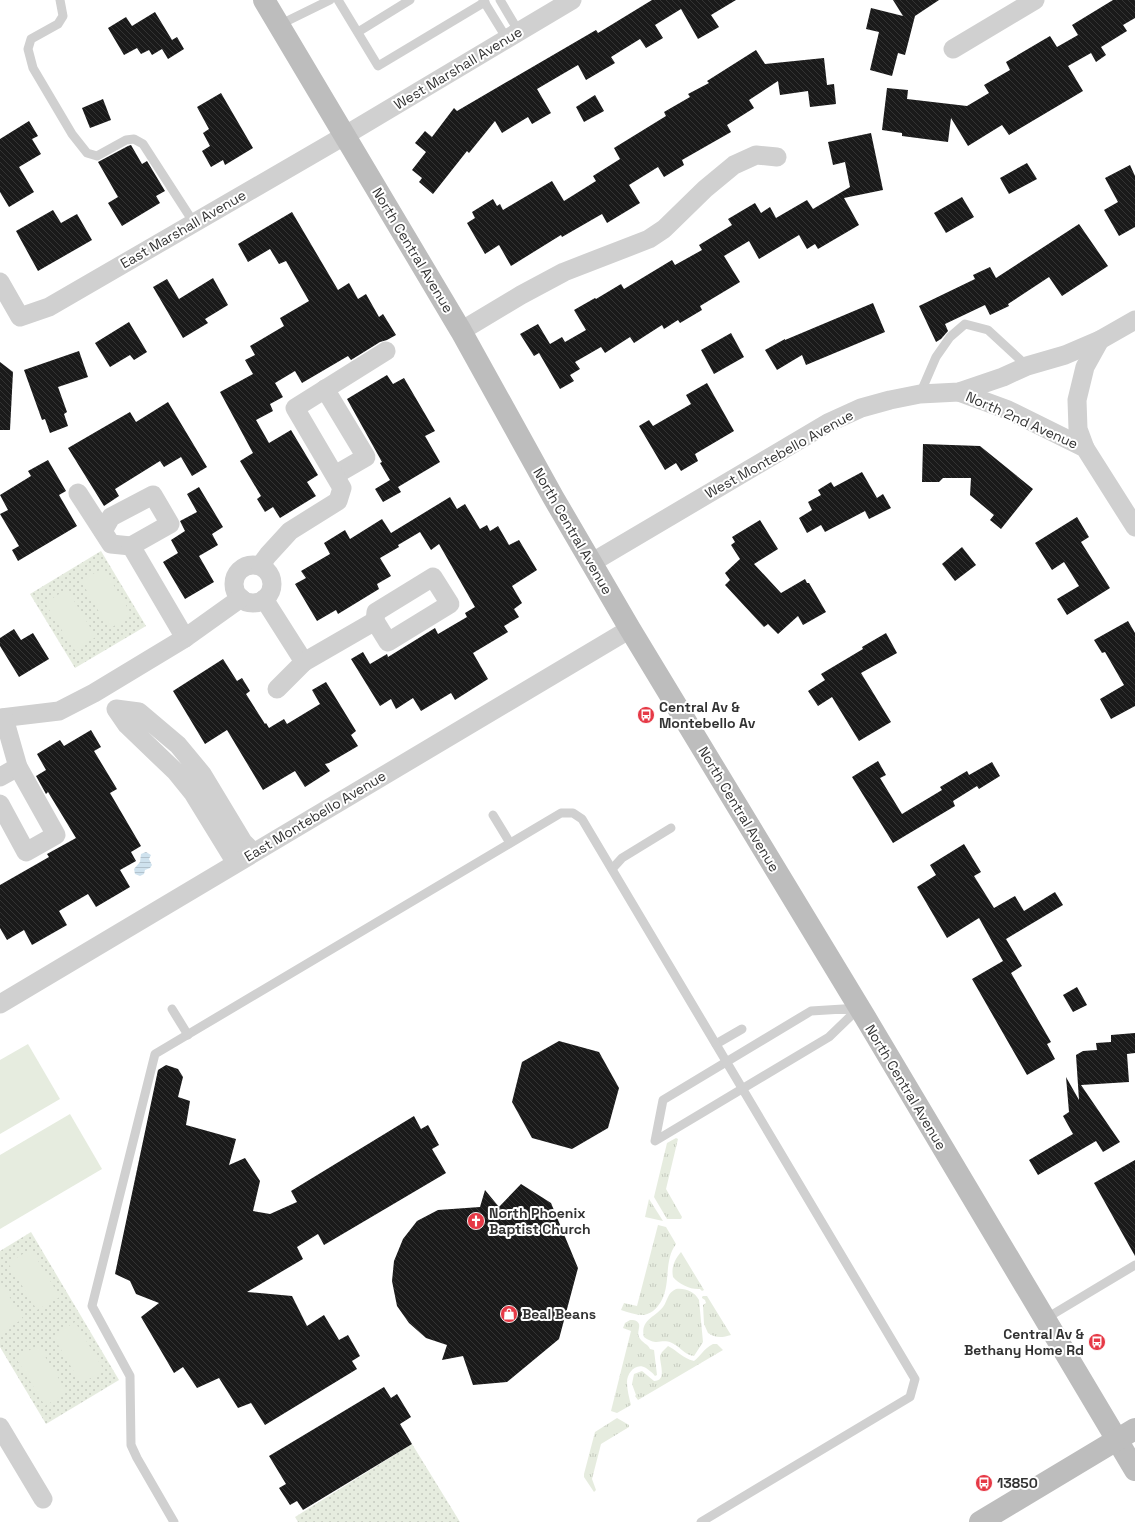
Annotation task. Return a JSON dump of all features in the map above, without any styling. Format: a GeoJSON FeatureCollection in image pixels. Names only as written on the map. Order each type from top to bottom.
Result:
{"type":"FeatureCollection","features":[{"type":"Feature","properties":{"kind":"main road","name":"North Central Avenue"},"geometry":{"type":"LineString","coordinates":[[264,0],[461,331],[542,478],[630,630],[860,1008],[1135,1470]]}},
{"type":"Feature","properties":{"kind":"main road"},"geometry":{"type":"LineString","coordinates":[[980,1522],[1135,1429]]}},
{"type":"Feature","properties":{"kind":"street","name":"West Marshall Avenue"},"geometry":{"type":"LineString","coordinates":[[344,136],[572,0]]}},
{"type":"Feature","properties":{"kind":"street"},"geometry":{"type":"LineString","coordinates":[[952,49],[1035,0]]}},
{"type":"Feature","properties":{"kind":"street","name":"East Marshall Avenue"},"geometry":{"type":"LineString","coordinates":[[0,282],[20,317],[49,307],[344,136]]}},
{"type":"Feature","properties":{"kind":"street"},"geometry":{"type":"LineString","coordinates":[[461,331],[521,295],[564,272],[649,239],[664,229],[705,189],[734,165],[756,155],[777,157]]}},
{"type":"Feature","properties":{"kind":"street","name":"West Montebello Avenue"},"geometry":{"type":"LineString","coordinates":[[591,563],[828,423],[861,408],[920,394],[959,392],[1004,377],[1028,366],[1064,355],[1100,340],[1135,320]]}},
{"type":"Feature","properties":{"kind":"street","name":"North 2nd Avenue"},"geometry":{"type":"LineString","coordinates":[[1100,340],[1085,367],[1077,400],[1078,429],[1085,448],[1135,527]]}},
{"type":"Feature","properties":{"kind":"street"},"geometry":{"type":"LineString","coordinates":[[260,566],[290,531],[338,502],[342,488],[295,408],[386,351]]}},
{"type":"Feature","properties":{"kind":"street"},"geometry":{"type":"LineString","coordinates":[[325,389],[366,457],[335,475]]}},
{"type":"Feature","properties":{"kind":"street","name":"North 2nd Avenue"},"geometry":{"type":"LineString","coordinates":[[959,392],[1008,410],[1085,448]]}},
{"type":"Feature","properties":{"kind":"street"},"geometry":{"type":"LineString","coordinates":[[78,492],[111,544],[131,546],[170,524],[152,495],[111,517],[103,531]]}},
{"type":"Feature","properties":{"kind":"street"},"geometry":{"type":"LineString","coordinates":[[131,546],[185,638]]}},
{"type":"Feature","properties":{"kind":"street"},"geometry":{"type":"LineString","coordinates":[[246,566],[260,566],[269,572],[272,578],[271,590],[264,600],[252,603],[241,598],[234,588],[234,581],[236,575],[246,566]]}},
{"type":"Feature","properties":{"kind":"street"},"geometry":{"type":"LineString","coordinates":[[0,804],[26,852],[56,835],[18,767],[2,718],[59,711],[94,693],[185,638],[241,598]]}},
{"type":"Feature","properties":{"kind":"street"},"geometry":{"type":"LineString","coordinates":[[264,600],[304,662]]}},
{"type":"Feature","properties":{"kind":"street"},"geometry":{"type":"LineString","coordinates":[[276,689],[304,662],[375,621]]}},
{"type":"Feature","properties":{"kind":"street","name":"East Montebello Avenue"},"geometry":{"type":"LineString","coordinates":[[0,1004],[253,852],[630,630]]}},
{"type":"Feature","properties":{"kind":"street"},"geometry":{"type":"LineString","coordinates":[[94,693],[116,709],[127,725],[176,772],[193,794],[236,863]]}},
{"type":"Feature","properties":{"kind":"street"},"geometry":{"type":"LineString","coordinates":[[116,709],[139,712],[178,744],[202,774],[243,842],[253,852]]}},
{"type":"Feature","properties":{"kind":"street"},"geometry":{"type":"LineString","coordinates":[[0,777],[18,767]]}},
{"type":"Feature","properties":{"kind":"street"},"geometry":{"type":"LineString","coordinates":[[0,1427],[43,1499]]}},
{"type":"Feature","properties":{"kind":"lane"},"geometry":{"type":"LineString","coordinates":[[60,0],[63,16],[58,24],[31,39],[28,49],[33,68],[72,134],[87,153],[97,156],[126,140],[134,139],[144,144],[194,223]]}},
{"type":"Feature","properties":{"kind":"lane"},"geometry":{"type":"LineString","coordinates":[[279,25],[330,0]]}},
{"type":"Feature","properties":{"kind":"lane"},"geometry":{"type":"LineString","coordinates":[[338,0],[378,66],[484,1],[513,35]]}},
{"type":"Feature","properties":{"kind":"lane"},"geometry":{"type":"LineString","coordinates":[[358,32],[410,0]]}},
{"type":"Feature","properties":{"kind":"lane"},"geometry":{"type":"LineString","coordinates":[[500,0],[513,35]]}},
{"type":"Feature","properties":{"kind":"lane"},"geometry":{"type":"LineString","coordinates":[[920,394],[936,357],[950,337],[965,324],[988,330],[1028,366]]}},
{"type":"Feature","properties":{"kind":"lane"},"geometry":{"type":"LineString","coordinates":[[174,1522],[136,1458],[131,1445],[130,1376],[92,1306],[155,1054],[561,813],[573,813],[582,819],[915,1379],[910,1397],[701,1522]]}},
{"type":"Feature","properties":{"kind":"lane"},"geometry":{"type":"LineString","coordinates":[[493,815],[510,843]]}},
{"type":"Feature","properties":{"kind":"lane"},"geometry":{"type":"LineString","coordinates":[[612,869],[622,858],[671,828]]}},
{"type":"Feature","properties":{"kind":"lane"},"geometry":{"type":"LineString","coordinates":[[860,1008],[829,1037],[655,1141],[664,1100],[811,1011],[860,1008]]}},
{"type":"Feature","properties":{"kind":"lane"},"geometry":{"type":"LineString","coordinates":[[172,1009],[188,1034]]}},
{"type":"Feature","properties":{"kind":"lane"},"geometry":{"type":"LineString","coordinates":[[716,1044],[742,1029]]}},
{"type":"Feature","properties":{"kind":"lane"},"geometry":{"type":"LineString","coordinates":[[1045,1319],[1135,1265]]}},
{"type":"Feature","properties":{"kind":"green space"},"geometry":{"type":"Polygon","coordinates":[[[101,551],[146,626],[75,668],[30,594],[101,551]]]}},
{"type":"Feature","properties":{"kind":"green space"},"geometry":{"type":"Polygon","coordinates":[[[103,568],[132,615],[109,629],[81,581],[103,568]]]}},
{"type":"Feature","properties":{"kind":"green space"},"geometry":{"type":"Polygon","coordinates":[[[67,589],[96,637],[74,650],[45,603],[67,589]]]}},
{"type":"Feature","properties":{"kind":"green space"},"geometry":{"type":"Polygon","coordinates":[[[28,1044],[60,1099],[0,1134],[0,1060],[28,1044]]]}},
{"type":"Feature","properties":{"kind":"green space"},"geometry":{"type":"Polygon","coordinates":[[[70,1114],[102,1169],[0,1229],[0,1155],[70,1114]]]}},
{"type":"Feature","properties":{"kind":"green space"},"geometry":{"type":"Polygon","coordinates":[[[676,1138],[678,1139],[666,1189],[682,1217],[681,1219],[667,1219],[654,1197],[667,1143],[676,1138]]]}},
{"type":"Feature","properties":{"kind":"green space"},"geometry":{"type":"Polygon","coordinates":[[[649,1199],[663,1221],[645,1217],[649,1199]]]}},
{"type":"Feature","properties":{"kind":"green space"},"geometry":{"type":"Polygon","coordinates":[[[658,1225],[666,1227],[676,1244],[669,1260],[664,1296],[660,1304],[653,1311],[646,1314],[642,1315],[621,1310],[624,1303],[637,1306],[658,1225]]]}},
{"type":"Feature","properties":{"kind":"green space"},"geometry":{"type":"Polygon","coordinates":[[[31,1232],[119,1380],[46,1424],[0,1347],[0,1251],[31,1232]]]}},
{"type":"Feature","properties":{"kind":"green space"},"geometry":{"type":"Polygon","coordinates":[[[31,1249],[60,1297],[37,1310],[8,1263],[31,1249]]]}},
{"type":"Feature","properties":{"kind":"green space"},"geometry":{"type":"Polygon","coordinates":[[[681,1252],[704,1290],[702,1291],[700,1289],[693,1289],[685,1286],[673,1277],[674,1263],[681,1252]]]}},
{"type":"Feature","properties":{"kind":"green space"},"geometry":{"type":"Polygon","coordinates":[[[0,1281],[23,1319],[1,1332],[0,1331],[0,1281]]]}},
{"type":"Feature","properties":{"kind":"green space"},"geometry":{"type":"Polygon","coordinates":[[[676,1289],[689,1291],[695,1294],[699,1300],[703,1342],[694,1356],[687,1354],[672,1343],[665,1341],[656,1342],[644,1337],[643,1331],[646,1323],[663,1307],[669,1295],[676,1289]]]}},
{"type":"Feature","properties":{"kind":"green space"},"geometry":{"type":"Polygon","coordinates":[[[703,1296],[707,1296],[731,1335],[719,1337],[708,1333],[704,1324],[703,1305],[706,1303],[702,1298],[703,1296]]]}},
{"type":"Feature","properties":{"kind":"green space"},"geometry":{"type":"Polygon","coordinates":[[[630,1320],[635,1320],[639,1324],[639,1337],[650,1349],[654,1350],[657,1375],[655,1376],[646,1368],[639,1366],[633,1369],[627,1379],[631,1405],[617,1413],[611,1411],[631,1331],[623,1328],[625,1323],[630,1320]]]}},
{"type":"Feature","properties":{"kind":"green space"},"geometry":{"type":"Polygon","coordinates":[[[75,1322],[104,1370],[81,1384],[53,1336],[75,1322]]]}},
{"type":"Feature","properties":{"kind":"green space"},"geometry":{"type":"Polygon","coordinates":[[[713,1344],[717,1344],[723,1350],[638,1400],[635,1396],[636,1395],[632,1384],[634,1374],[642,1371],[654,1381],[658,1380],[662,1375],[660,1356],[668,1346],[686,1358],[694,1361],[713,1344]]]}},
{"type":"Feature","properties":{"kind":"green space"},"geometry":{"type":"Polygon","coordinates":[[[38,1345],[67,1392],[45,1406],[16,1358],[38,1345]]]}},
{"type":"Feature","properties":{"kind":"green space"},"geometry":{"type":"Polygon","coordinates":[[[617,1418],[629,1425],[629,1427],[601,1444],[592,1479],[596,1490],[594,1492],[584,1477],[584,1474],[595,1432],[617,1418]]]}},
{"type":"Feature","properties":{"kind":"green space"},"geometry":{"type":"Polygon","coordinates":[[[412,1444],[460,1522],[298,1522],[295,1517],[412,1444]]]}},
{"type":"Feature","properties":{"kind":"water"},"geometry":{"type":"Polygon","coordinates":[[[146,852],[151,855],[149,859],[152,865],[150,868],[145,870],[144,874],[140,876],[135,874],[134,869],[140,862],[141,854],[146,852]]]}},
{"type":"Feature","properties":{"kind":"building"},"geometry":{"type":"Polygon","coordinates":[[[652,0],[736,0],[711,15],[719,27],[698,39],[681,9],[655,25],[663,38],[646,48],[640,39],[611,57],[615,63],[586,80],[578,65],[537,89],[551,113],[532,124],[528,117],[502,133],[495,121],[469,153],[467,151],[433,194],[419,182],[422,178],[412,170],[426,152],[415,143],[425,131],[432,137],[454,108],[457,111],[596,30],[598,33],[652,0]]]}},
{"type":"Feature","properties":{"kind":"building"},"geometry":{"type":"Polygon","coordinates":[[[893,0],[939,0],[915,16],[905,55],[898,53],[892,76],[870,70],[879,32],[866,29],[871,8],[903,16],[893,0]]]}},
{"type":"Feature","properties":{"kind":"building"},"geometry":{"type":"Polygon","coordinates":[[[1113,0],[1135,0],[1135,18],[1123,25],[1127,31],[1101,47],[1106,55],[1096,62],[1091,53],[1068,66],[1083,91],[1009,135],[1002,125],[968,146],[951,118],[948,142],[902,136],[902,133],[882,130],[887,88],[908,90],[907,99],[967,106],[989,93],[984,85],[1010,70],[1006,62],[1050,36],[1057,47],[1078,35],[1072,25],[1113,0]]]}},
{"type":"Feature","properties":{"kind":"building"},"geometry":{"type":"Polygon","coordinates":[[[155,12],[172,40],[177,37],[184,49],[168,59],[162,49],[152,55],[149,50],[141,54],[137,48],[124,55],[108,28],[126,17],[132,26],[155,12]]]}},
{"type":"Feature","properties":{"kind":"building"},"geometry":{"type":"Polygon","coordinates":[[[756,50],[765,64],[824,58],[827,85],[834,84],[836,104],[810,107],[808,91],[780,95],[778,81],[749,100],[754,108],[727,125],[731,132],[682,160],[684,165],[664,177],[658,167],[629,185],[640,203],[607,223],[602,214],[562,237],[561,235],[511,266],[499,245],[485,254],[467,223],[475,218],[472,212],[493,199],[497,206],[500,204],[503,210],[552,181],[564,201],[596,181],[593,176],[620,159],[614,148],[666,116],[664,112],[690,97],[688,94],[709,83],[707,81],[756,50]]]}},
{"type":"Feature","properties":{"kind":"building"},"geometry":{"type":"Polygon","coordinates":[[[221,93],[253,148],[225,165],[223,160],[211,167],[202,151],[210,146],[203,133],[209,129],[197,107],[221,93]]]}},
{"type":"Feature","properties":{"kind":"building"},"geometry":{"type":"Polygon","coordinates":[[[595,95],[604,111],[584,122],[576,107],[595,95]]]}},
{"type":"Feature","properties":{"kind":"building"},"geometry":{"type":"Polygon","coordinates":[[[103,99],[111,120],[90,128],[82,108],[103,99]]]}},
{"type":"Feature","properties":{"kind":"building"},"geometry":{"type":"Polygon","coordinates":[[[29,121],[38,136],[32,139],[41,154],[19,167],[34,192],[9,207],[0,192],[0,139],[29,121]]]}},
{"type":"Feature","properties":{"kind":"building"},"geometry":{"type":"Polygon","coordinates":[[[871,133],[883,190],[844,198],[859,225],[818,249],[815,244],[807,249],[799,235],[759,259],[749,241],[724,256],[740,282],[700,306],[702,310],[680,323],[678,320],[664,329],[662,325],[634,343],[630,337],[605,353],[601,347],[575,362],[580,369],[570,375],[574,381],[560,389],[539,353],[534,356],[520,334],[538,324],[550,344],[562,337],[565,342],[586,330],[574,310],[621,284],[624,289],[672,260],[675,265],[702,250],[699,245],[732,225],[728,219],[755,203],[761,213],[770,207],[776,218],[807,200],[813,209],[850,187],[845,162],[833,165],[828,142],[871,133]]]}},
{"type":"Feature","properties":{"kind":"building"},"geometry":{"type":"Polygon","coordinates":[[[131,145],[142,164],[147,161],[165,191],[156,196],[160,203],[122,226],[108,203],[118,197],[98,162],[131,145]]]}},
{"type":"Feature","properties":{"kind":"building"},"geometry":{"type":"Polygon","coordinates":[[[1027,163],[1037,179],[1009,194],[1000,178],[1027,163]]]}},
{"type":"Feature","properties":{"kind":"building"},"geometry":{"type":"Polygon","coordinates":[[[1130,165],[1135,176],[1135,227],[1119,236],[1104,210],[1118,202],[1105,178],[1130,165]]]}},
{"type":"Feature","properties":{"kind":"building"},"geometry":{"type":"Polygon","coordinates":[[[962,197],[974,217],[946,233],[934,213],[962,197]]]}},
{"type":"Feature","properties":{"kind":"building"},"geometry":{"type":"Polygon","coordinates":[[[53,210],[61,223],[77,214],[92,240],[38,271],[16,231],[53,210]]]}},
{"type":"Feature","properties":{"kind":"building"},"geometry":{"type":"Polygon","coordinates":[[[292,212],[338,290],[349,283],[358,299],[366,294],[379,317],[383,314],[396,335],[380,342],[351,360],[348,356],[302,383],[295,371],[275,383],[283,397],[270,404],[273,411],[256,420],[269,443],[291,430],[318,475],[307,482],[316,496],[280,518],[273,507],[265,512],[257,499],[261,496],[240,461],[253,453],[220,392],[253,374],[245,360],[255,355],[250,346],[284,326],[280,318],[309,301],[286,261],[279,264],[270,249],[248,262],[238,244],[292,212]]]}},
{"type":"Feature","properties":{"kind":"building"},"geometry":{"type":"Polygon","coordinates":[[[1079,224],[1108,266],[1062,296],[1049,277],[1008,304],[1009,306],[990,315],[985,305],[945,324],[948,331],[936,342],[919,306],[975,279],[973,275],[990,267],[996,278],[1079,224]]]}},
{"type":"Feature","properties":{"kind":"building"},"geometry":{"type":"Polygon","coordinates":[[[213,278],[228,305],[205,319],[208,323],[183,338],[153,287],[167,279],[179,299],[213,278]]]}},
{"type":"Feature","properties":{"kind":"building"},"geometry":{"type":"Polygon","coordinates":[[[873,303],[885,332],[806,365],[802,355],[777,370],[765,350],[785,339],[873,303]]]}},
{"type":"Feature","properties":{"kind":"building"},"geometry":{"type":"Polygon","coordinates":[[[129,322],[147,352],[134,360],[130,355],[110,367],[95,343],[129,322]]]}},
{"type":"Feature","properties":{"kind":"building"},"geometry":{"type":"Polygon","coordinates":[[[731,333],[744,357],[714,374],[701,350],[731,333]]]}},
{"type":"Feature","properties":{"kind":"building"},"geometry":{"type":"Polygon","coordinates":[[[79,351],[88,377],[58,387],[67,412],[64,414],[68,426],[50,433],[45,419],[42,420],[24,370],[79,351]]]}},
{"type":"Feature","properties":{"kind":"building"},"geometry":{"type":"Polygon","coordinates":[[[0,362],[13,372],[10,430],[0,430],[0,362]]]}},
{"type":"Feature","properties":{"kind":"building"},"geometry":{"type":"Polygon","coordinates":[[[387,375],[393,384],[404,378],[435,431],[425,436],[440,462],[398,487],[401,492],[383,502],[375,489],[390,480],[380,463],[382,462],[347,399],[387,375]]]}},
{"type":"Feature","properties":{"kind":"building"},"geometry":{"type":"Polygon","coordinates":[[[707,383],[734,431],[695,454],[698,461],[681,471],[676,463],[665,470],[639,426],[649,420],[653,426],[691,404],[686,395],[707,383]]]}},
{"type":"Feature","properties":{"kind":"building"},"geometry":{"type":"Polygon","coordinates":[[[168,402],[207,467],[192,476],[181,457],[164,467],[160,461],[115,489],[119,496],[104,506],[68,448],[130,412],[136,422],[168,402]]]}},
{"type":"Feature","properties":{"kind":"building"},"geometry":{"type":"Polygon","coordinates":[[[923,444],[980,446],[1033,489],[1001,529],[990,520],[994,515],[970,495],[971,478],[943,478],[939,482],[922,482],[923,444]]]}},
{"type":"Feature","properties":{"kind":"building"},"geometry":{"type":"Polygon","coordinates":[[[48,460],[66,491],[59,495],[77,526],[18,561],[12,550],[19,546],[0,514],[8,510],[0,495],[31,476],[28,471],[48,460]]]}},
{"type":"Feature","properties":{"kind":"building"},"geometry":{"type":"Polygon","coordinates":[[[862,472],[877,498],[883,494],[891,508],[869,519],[865,511],[825,532],[821,525],[807,533],[799,518],[812,510],[808,502],[821,495],[818,490],[831,482],[834,487],[862,472]]]}},
{"type":"Feature","properties":{"kind":"building"},"geometry":{"type":"Polygon","coordinates":[[[199,487],[223,527],[212,534],[218,545],[199,556],[214,582],[185,599],[163,562],[178,553],[171,540],[185,531],[180,521],[197,512],[187,494],[199,487]]]}},
{"type":"Feature","properties":{"kind":"building"},"geometry":{"type":"Polygon","coordinates":[[[450,497],[457,509],[465,504],[480,529],[487,525],[490,531],[498,526],[509,545],[519,540],[537,570],[512,586],[522,603],[514,609],[519,617],[504,626],[508,632],[473,653],[488,679],[455,700],[451,693],[421,711],[413,698],[396,709],[391,699],[380,706],[351,659],[363,652],[370,664],[387,654],[388,657],[435,628],[438,634],[467,617],[465,613],[475,607],[439,544],[431,550],[420,532],[398,545],[399,547],[380,558],[391,576],[377,584],[379,589],[338,614],[336,610],[317,621],[295,584],[306,578],[301,571],[330,554],[324,543],[345,530],[350,539],[382,519],[391,533],[450,497]]]}},
{"type":"Feature","properties":{"kind":"building"},"geometry":{"type":"Polygon","coordinates":[[[1077,517],[1089,537],[1081,542],[1110,588],[1067,615],[1057,599],[1079,586],[1064,562],[1052,570],[1035,543],[1077,517]]]}},
{"type":"Feature","properties":{"kind":"building"},"geometry":{"type":"Polygon","coordinates":[[[760,520],[778,549],[754,564],[781,593],[805,579],[807,583],[809,583],[826,612],[803,625],[798,616],[778,634],[768,624],[764,627],[725,585],[730,580],[725,573],[740,559],[731,545],[735,542],[732,537],[760,520]]]}},
{"type":"Feature","properties":{"kind":"building"},"geometry":{"type":"Polygon","coordinates":[[[962,547],[976,565],[955,581],[942,564],[962,547]]]}},
{"type":"Feature","properties":{"kind":"building"},"geometry":{"type":"Polygon","coordinates":[[[1128,621],[1135,633],[1135,706],[1111,719],[1100,699],[1124,685],[1105,652],[1102,653],[1094,640],[1128,621]]]}},
{"type":"Feature","properties":{"kind":"building"},"geometry":{"type":"Polygon","coordinates":[[[14,629],[21,640],[33,633],[49,659],[19,677],[0,646],[0,638],[14,629]]]}},
{"type":"Feature","properties":{"kind":"building"},"geometry":{"type":"Polygon","coordinates":[[[886,633],[897,653],[861,673],[891,722],[859,741],[832,697],[818,706],[808,691],[825,680],[821,674],[863,649],[862,647],[886,633]]]}},
{"type":"Feature","properties":{"kind":"building"},"geometry":{"type":"Polygon","coordinates":[[[223,659],[237,681],[242,678],[250,691],[246,694],[269,728],[284,719],[287,724],[320,704],[312,690],[326,682],[356,731],[351,735],[358,746],[325,764],[330,771],[305,787],[295,771],[263,790],[227,730],[205,744],[173,691],[223,659]]]}},
{"type":"Feature","properties":{"kind":"building"},"geometry":{"type":"Polygon","coordinates":[[[91,730],[101,747],[94,751],[117,789],[110,793],[141,846],[131,852],[136,861],[120,870],[130,887],[96,907],[88,894],[59,911],[67,925],[32,945],[24,930],[7,940],[0,928],[0,885],[49,857],[47,854],[76,838],[48,792],[46,794],[36,776],[46,770],[37,754],[60,740],[64,746],[91,730]]]}},
{"type":"Feature","properties":{"kind":"building"},"geometry":{"type":"Polygon","coordinates":[[[878,761],[886,775],[880,778],[902,814],[942,790],[940,787],[967,771],[969,775],[992,762],[1000,776],[979,789],[977,786],[953,801],[955,806],[893,843],[852,777],[878,761]]]}},
{"type":"Feature","properties":{"kind":"building"},"geometry":{"type":"Polygon","coordinates":[[[964,844],[981,872],[974,876],[994,908],[1015,896],[1024,911],[1055,892],[1063,905],[1006,939],[1022,966],[1011,973],[1051,1042],[1047,1044],[1055,1059],[1027,1075],[972,979],[1003,961],[979,918],[947,938],[917,887],[936,875],[930,865],[964,844]]]}},
{"type":"Feature","properties":{"kind":"building"},"geometry":{"type":"Polygon","coordinates":[[[1077,987],[1087,1005],[1073,1012],[1063,995],[1077,987]]]}},
{"type":"Feature","properties":{"kind":"building"},"geometry":{"type":"Polygon","coordinates":[[[1135,1033],[1135,1053],[1127,1054],[1129,1082],[1081,1085],[1120,1142],[1103,1152],[1096,1141],[1038,1175],[1029,1160],[1073,1134],[1063,1116],[1069,1112],[1066,1077],[1079,1100],[1076,1055],[1083,1051],[1097,1050],[1096,1043],[1111,1042],[1111,1035],[1135,1033]]]}},
{"type":"Feature","properties":{"kind":"building"},"geometry":{"type":"Polygon","coordinates":[[[559,1041],[599,1052],[619,1088],[608,1128],[572,1149],[532,1138],[512,1102],[522,1062],[559,1041]]]}},
{"type":"Feature","properties":{"kind":"building"},"geometry":{"type":"Polygon","coordinates":[[[166,1065],[178,1069],[183,1077],[178,1097],[190,1101],[186,1125],[236,1139],[229,1165],[245,1158],[260,1181],[253,1211],[270,1214],[297,1202],[291,1191],[414,1116],[421,1129],[428,1125],[439,1145],[432,1149],[446,1173],[324,1245],[318,1234],[297,1247],[303,1259],[247,1292],[292,1296],[307,1326],[324,1315],[339,1340],[348,1335],[360,1356],[352,1361],[357,1369],[265,1425],[251,1403],[238,1408],[219,1378],[197,1388],[183,1367],[174,1373],[141,1317],[159,1303],[136,1294],[130,1281],[115,1274],[158,1070],[166,1065]]]}},
{"type":"Feature","properties":{"kind":"building"},"geometry":{"type":"Polygon","coordinates":[[[1135,1160],[1135,1256],[1094,1183],[1135,1160]]]}},
{"type":"Feature","properties":{"kind":"building"},"geometry":{"type":"Polygon","coordinates":[[[521,1184],[551,1203],[578,1268],[559,1339],[507,1382],[473,1385],[463,1356],[442,1360],[447,1345],[426,1338],[409,1323],[397,1306],[392,1281],[394,1261],[403,1239],[417,1221],[438,1210],[480,1207],[485,1190],[499,1207],[521,1184]]]}},
{"type":"Feature","properties":{"kind":"building"},"geometry":{"type":"Polygon","coordinates":[[[384,1387],[391,1398],[397,1394],[411,1417],[400,1424],[412,1444],[303,1510],[297,1501],[290,1505],[279,1488],[286,1484],[269,1456],[384,1387]]]}},
{"type":"Feature","properties":{"kind":"place","name":"Central Av & Montebello Av"},"geometry":{"type":"Point","coordinates":[646,715]}},
{"type":"Feature","properties":{"kind":"place","name":"North Phoenix Baptist Church"},"geometry":{"type":"Point","coordinates":[476,1221]}},
{"type":"Feature","properties":{"kind":"place","name":"Beal Beans"},"geometry":{"type":"Point","coordinates":[509,1314]}},
{"type":"Feature","properties":{"kind":"place","name":"Central Av & Bethany Home Rd"},"geometry":{"type":"Point","coordinates":[1097,1342]}},
{"type":"Feature","properties":{"kind":"place","name":"13850"},"geometry":{"type":"Point","coordinates":[984,1483]}}]}
